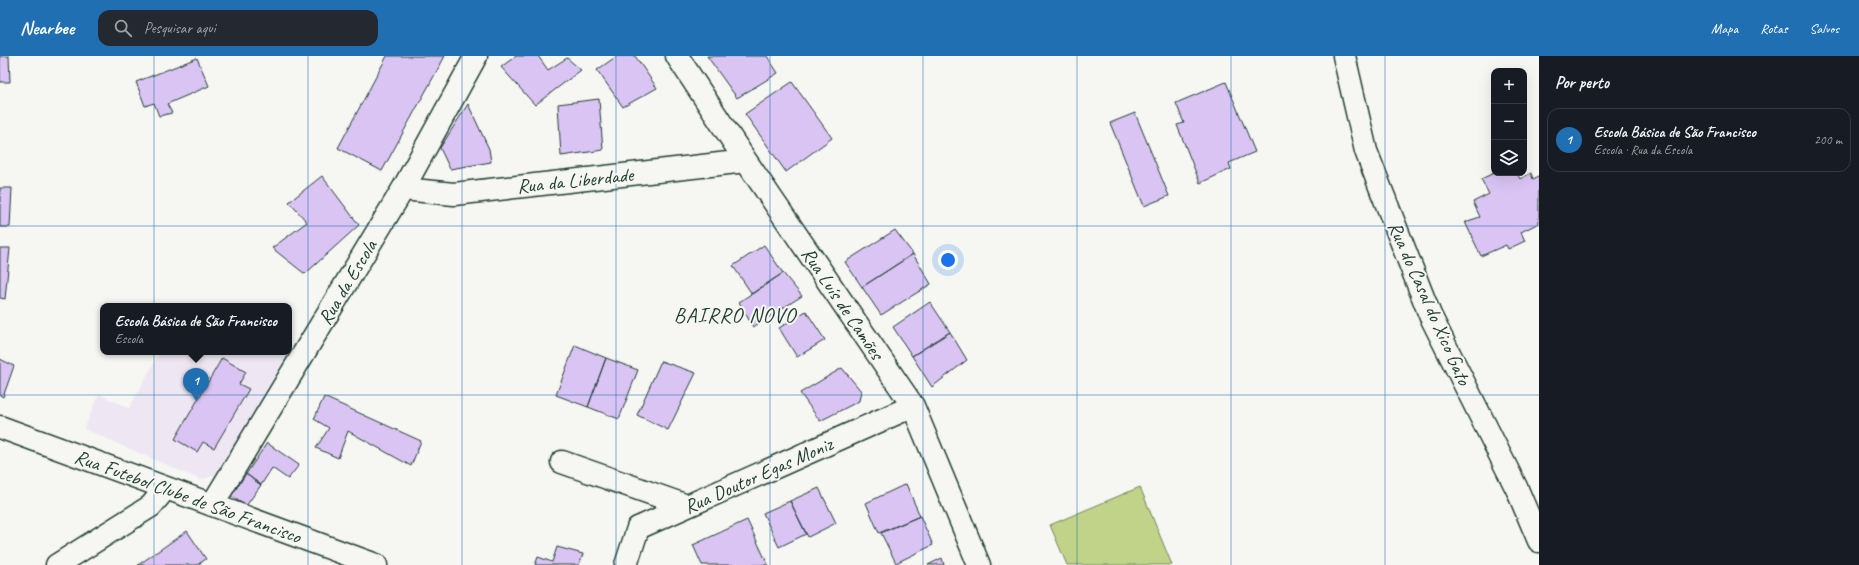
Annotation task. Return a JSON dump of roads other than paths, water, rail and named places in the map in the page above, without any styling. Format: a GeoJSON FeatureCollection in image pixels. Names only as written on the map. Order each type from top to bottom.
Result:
{"type":"FeatureCollection","features":[{"type":"Feature","properties":{"kind":"street","name":"Rua da Escola"},"geometry":{"type":"LineString","coordinates":[[212,505],[403,189],[476,56]]}},
{"type":"Feature","properties":{"kind":"street","name":"Rua Luís de Camões"},"geometry":{"type":"LineString","coordinates":[[677,56],[746,161],[913,406],[979,565]]}},
{"type":"Feature","properties":{"kind":"street","name":"Rua do Casal do Xico Gato"},"geometry":{"type":"LineString","coordinates":[[1344,56],[1366,151],[1430,315],[1517,489],[1539,541]]}},
{"type":"Feature","properties":{"kind":"street","name":"Rua da Liberdade"},"geometry":{"type":"LineString","coordinates":[[403,189],[454,194],[746,161]]}},
{"type":"Feature","properties":{"kind":"street","name":"Rua Doutor Egas Moniz"},"geometry":{"type":"LineString","coordinates":[[626,565],[638,528],[913,406]]}},
{"type":"Feature","properties":{"kind":"street","name":"Rua Futebol Clube de São Francisco"},"geometry":{"type":"LineString","coordinates":[[0,427],[165,489],[212,505],[350,560],[376,565]]}},
{"type":"Feature","properties":{"kind":"street"},"geometry":{"type":"LineString","coordinates":[[562,462],[687,506]]}},
{"type":"Feature","properties":{"kind":"street"},"geometry":{"type":"LineString","coordinates":[[57,565],[151,506],[165,489]]}},
{"type":"Feature","properties":{"kind":"place","name":"Escola Básica de São Francisco"},"geometry":{"type":"Point","coordinates":[196,401]}},
{"type":"Feature","properties":{"kind":"district","name":"BAIRRO NOVO"},"geometry":{"type":"Point","coordinates":[735,315]}}]}
